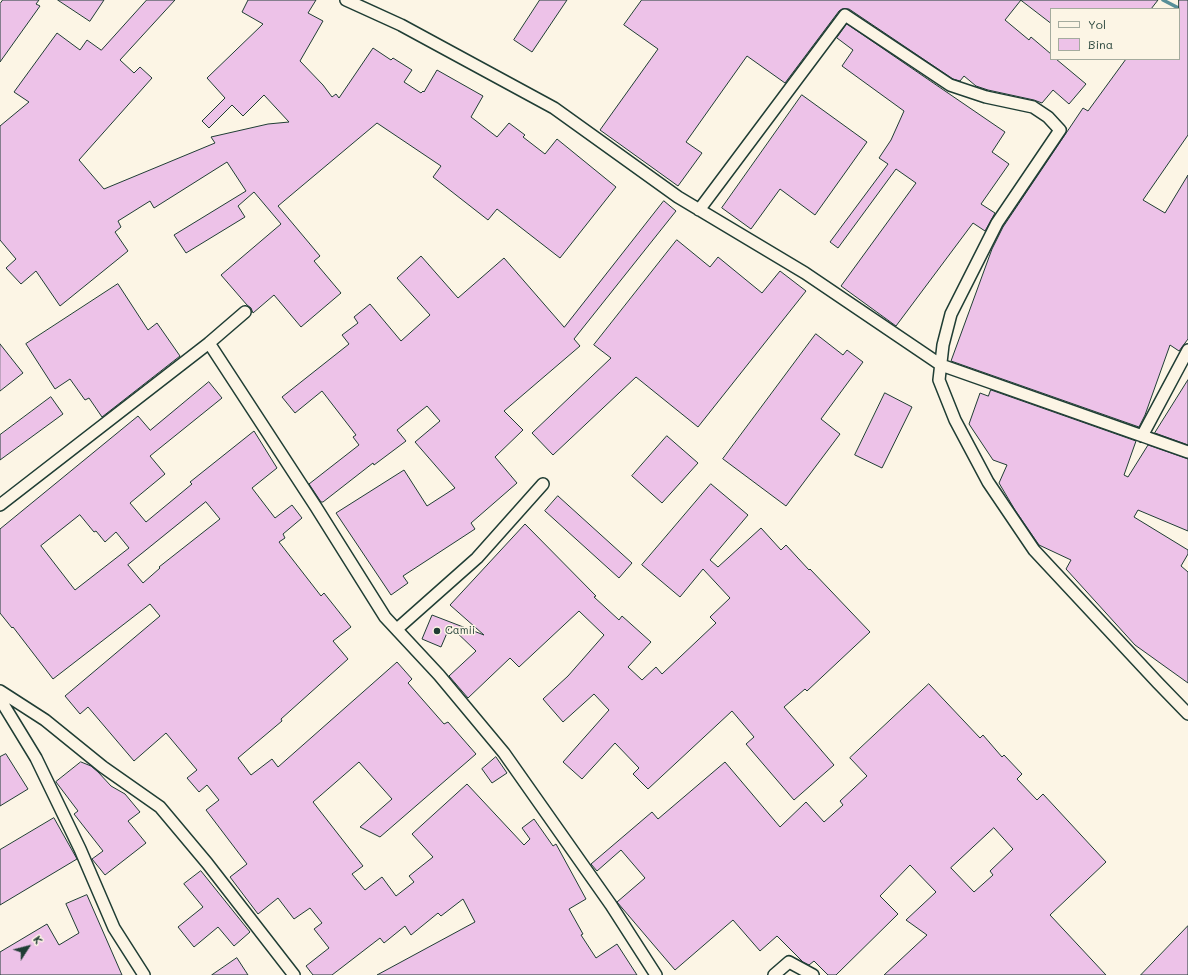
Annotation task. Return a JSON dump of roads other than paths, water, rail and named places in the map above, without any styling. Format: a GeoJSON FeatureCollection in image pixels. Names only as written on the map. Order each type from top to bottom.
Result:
{"type":"FeatureCollection","features":[{"type":"Feature","properties":{"kind":"street"},"geometry":{"type":"LineString","coordinates":[[346,0],[401,25],[554,108],[678,197],[805,273],[940,365],[1188,452]]}},
{"type":"Feature","properties":{"kind":"street"},"geometry":{"type":"LineString","coordinates":[[699,210],[845,15],[950,85],[986,97],[1033,107],[1048,116],[1060,130],[997,223],[954,307],[943,345],[939,380],[955,420],[988,482],[1034,550],[1188,714]]}},
{"type":"Feature","properties":{"kind":"street"},"geometry":{"type":"LineString","coordinates":[[0,505],[209,343],[245,312]]}},
{"type":"Feature","properties":{"kind":"street"},"geometry":{"type":"LineString","coordinates":[[209,343],[316,507],[385,617],[439,675],[504,753],[611,905],[656,975]]}},
{"type":"Feature","properties":{"kind":"street"},"geometry":{"type":"LineString","coordinates":[[1142,436],[1188,350]]}},
{"type":"Feature","properties":{"kind":"street"},"geometry":{"type":"LineString","coordinates":[[397,629],[477,558],[543,484]]}},
{"type":"Feature","properties":{"kind":"street"},"geometry":{"type":"LineString","coordinates":[[0,691],[45,720],[103,767],[160,807],[207,863],[294,975]]}},
{"type":"Feature","properties":{"kind":"street"},"geometry":{"type":"LineString","coordinates":[[0,699],[36,758],[80,849],[114,928],[144,975]]}},
{"type":"Feature","properties":{"kind":"street"},"geometry":{"type":"LineString","coordinates":[[774,975],[789,962],[813,975]]}},
{"type":"Feature","properties":{"kind":"waterway"},"geometry":{"type":"LineString","coordinates":[[1163,0],[1178,8]]}},
{"type":"Feature","properties":{"kind":"waterway"},"geometry":{"type":"LineString","coordinates":[[1180,9],[1188,13]]}},
{"type":"Feature","properties":{"kind":"place","name":"Camii"},"geometry":{"type":"Point","coordinates":[437,631]}}]}
